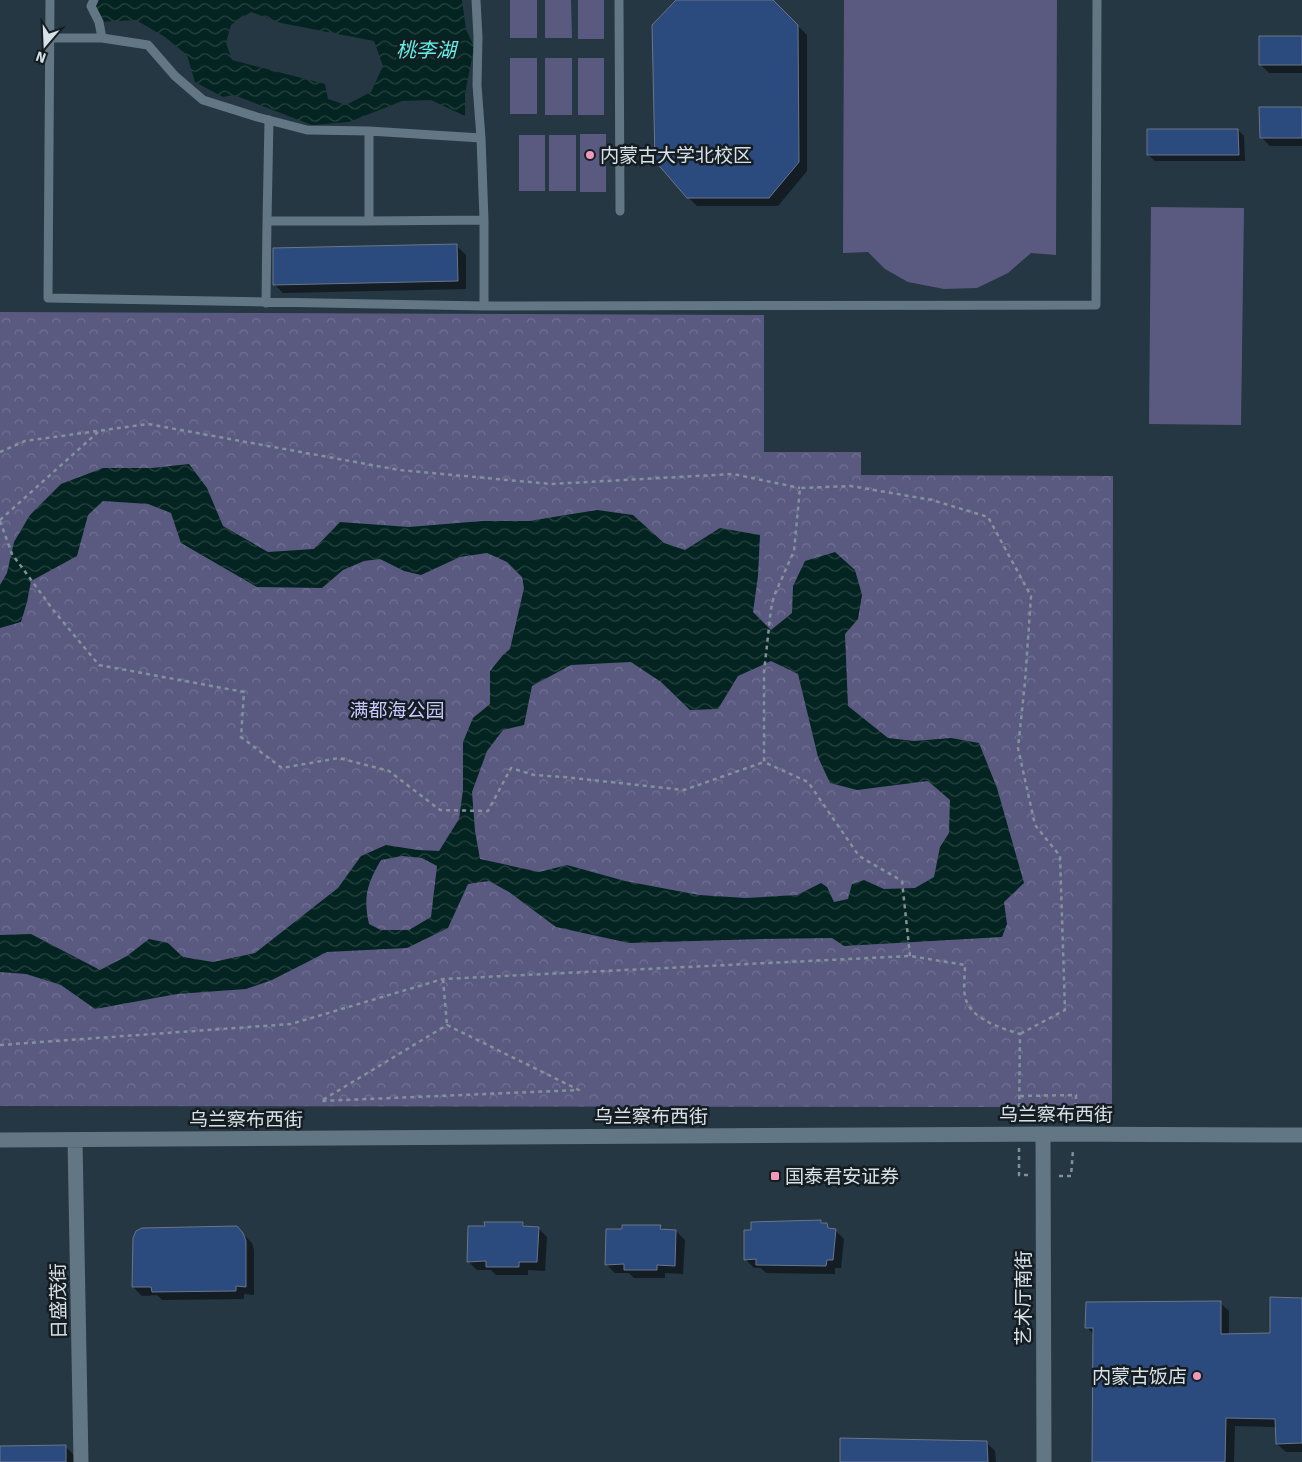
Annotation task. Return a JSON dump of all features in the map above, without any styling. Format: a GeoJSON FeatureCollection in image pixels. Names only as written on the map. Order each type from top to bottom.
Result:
{"type":"FeatureCollection","features":[{"type":"Feature","properties":{"kind":"street","name":"乌兰察布西街"},"geometry":{"type":"LineString","coordinates":[[0,1140],[1043,1134],[1302,1135]]}},
{"type":"Feature","properties":{"kind":"street","name":"艺术厅南街"},"geometry":{"type":"LineString","coordinates":[[1043,1134],[1044,1462]]}},
{"type":"Feature","properties":{"kind":"street","name":"日盛茂街"},"geometry":{"type":"LineString","coordinates":[[75,1140],[81,1462]]}},
{"type":"Feature","properties":{"kind":"lane"},"geometry":{"type":"LineString","coordinates":[[50,0],[48,298],[484,306],[1096,305],[1097,0]]}},
{"type":"Feature","properties":{"kind":"lane"},"geometry":{"type":"LineString","coordinates":[[94,0],[91,6],[99,22],[102,38]]}},
{"type":"Feature","properties":{"kind":"lane"},"geometry":{"type":"LineString","coordinates":[[476,0],[484,220],[484,306]]}},
{"type":"Feature","properties":{"kind":"lane"},"geometry":{"type":"LineString","coordinates":[[619,0],[620,212]]}},
{"type":"Feature","properties":{"kind":"lane"},"geometry":{"type":"LineString","coordinates":[[50,38],[102,38],[148,45],[175,76],[203,100],[307,130],[369,131],[481,138]]}},
{"type":"Feature","properties":{"kind":"lane"},"geometry":{"type":"LineString","coordinates":[[266,302],[269,120]]}},
{"type":"Feature","properties":{"kind":"lane"},"geometry":{"type":"LineString","coordinates":[[369,131],[369,220]]}},
{"type":"Feature","properties":{"kind":"lane"},"geometry":{"type":"LineString","coordinates":[[267,221],[484,220]]}},
{"type":"Feature","properties":{"kind":"path"},"geometry":{"type":"LineString","coordinates":[[0,452],[25,441],[148,424],[399,470],[551,484],[733,474],[800,488],[851,486],[932,500],[988,517],[1031,596],[1018,748],[1035,824],[1060,856],[1065,1010],[1020,1034],[997,1027],[974,1014],[965,998],[965,965],[910,956],[443,980],[291,1024],[0,1046]]}},
{"type":"Feature","properties":{"kind":"path"},"geometry":{"type":"LineString","coordinates":[[99,431],[0,520],[12,554],[54,611],[99,665],[244,692],[241,737],[282,768],[339,758],[389,771],[440,810],[488,811],[511,768],[534,775],[684,790],[764,762],[808,782],[859,856],[902,882],[910,956]]}},
{"type":"Feature","properties":{"kind":"path"},"geometry":{"type":"LineString","coordinates":[[764,762],[764,672],[771,609],[774,596],[794,551],[800,488]]}},
{"type":"Feature","properties":{"kind":"path"},"geometry":{"type":"LineString","coordinates":[[443,980],[447,1025]]}},
{"type":"Feature","properties":{"kind":"path"},"geometry":{"type":"LineString","coordinates":[[447,1025],[579,1090],[321,1101],[388,1060],[447,1025]]}},
{"type":"Feature","properties":{"kind":"path"},"geometry":{"type":"LineString","coordinates":[[1020,1034],[1020,1096]]}},
{"type":"Feature","properties":{"kind":"green space"},"geometry":{"type":"Polygon","coordinates":[[[510,0],[537,0],[537,38],[510,38],[510,0]]]}},
{"type":"Feature","properties":{"kind":"green space"},"geometry":{"type":"Polygon","coordinates":[[[545,0],[571,0],[572,38],[545,38],[545,0]]]}},
{"type":"Feature","properties":{"kind":"green space"},"geometry":{"type":"Polygon","coordinates":[[[578,0],[604,0],[604,39],[578,39],[578,0]]]}},
{"type":"Feature","properties":{"kind":"green space"},"geometry":{"type":"Polygon","coordinates":[[[844,0],[1057,0],[1056,255],[1031,253],[1008,273],[977,288],[944,289],[908,282],[885,269],[868,252],[843,253],[844,0]]]}},
{"type":"Feature","properties":{"kind":"green space"},"geometry":{"type":"Polygon","coordinates":[[[510,58],[537,58],[537,114],[510,114],[510,58]]]}},
{"type":"Feature","properties":{"kind":"green space"},"geometry":{"type":"Polygon","coordinates":[[[545,58],[572,58],[572,115],[545,115],[545,58]]]}},
{"type":"Feature","properties":{"kind":"green space"},"geometry":{"type":"Polygon","coordinates":[[[578,58],[604,58],[604,115],[578,115],[578,58]]]}},
{"type":"Feature","properties":{"kind":"green space"},"geometry":{"type":"Polygon","coordinates":[[[580,134],[606,134],[606,192],[580,192],[580,134]]]}},
{"type":"Feature","properties":{"kind":"green space"},"geometry":{"type":"Polygon","coordinates":[[[519,135],[545,135],[545,191],[519,191],[519,135]]]}},
{"type":"Feature","properties":{"kind":"green space"},"geometry":{"type":"Polygon","coordinates":[[[549,135],[576,135],[576,191],[549,191],[549,135]]]}},
{"type":"Feature","properties":{"kind":"green space"},"geometry":{"type":"Polygon","coordinates":[[[1151,207],[1244,208],[1241,425],[1149,424],[1151,207]]]}},
{"type":"Feature","properties":{"kind":"green space","name":"满都海公园"},"geometry":{"type":"Polygon","coordinates":[[[0,312],[764,315],[764,452],[861,452],[861,475],[1113,476],[1112,1107],[0,1106],[0,312]]]}},
{"type":"Feature","properties":{"kind":"water","name":"桃李湖"},"geometry":{"type":"Polygon","coordinates":[[[94,0],[462,0],[466,29],[474,47],[465,94],[465,116],[431,100],[402,101],[349,122],[312,125],[234,95],[223,97],[195,82],[187,55],[165,37],[136,20],[99,22],[94,0]],[[251,12],[231,25],[226,43],[232,60],[325,84],[328,99],[346,105],[371,92],[383,66],[374,41],[281,23],[251,12]]]}},
{"type":"Feature","properties":{"kind":"water"},"geometry":{"type":"Polygon","coordinates":[[[189,464],[207,488],[223,526],[268,552],[314,549],[340,522],[409,527],[482,521],[529,521],[597,510],[633,515],[664,543],[685,550],[720,528],[760,535],[758,576],[753,612],[771,630],[792,613],[793,586],[805,561],[835,552],[855,570],[862,595],[858,619],[845,634],[848,706],[888,738],[914,741],[951,738],[979,743],[997,788],[1024,883],[1004,902],[1007,924],[1002,937],[844,946],[832,938],[629,943],[556,927],[509,892],[489,881],[468,884],[448,928],[407,948],[327,952],[272,980],[246,989],[177,994],[95,1009],[61,985],[26,974],[0,972],[0,935],[31,934],[100,970],[127,956],[149,939],[168,943],[183,957],[213,962],[255,953],[338,888],[361,856],[386,845],[439,851],[459,819],[463,790],[463,742],[473,718],[490,704],[490,671],[510,649],[524,588],[522,577],[507,562],[487,553],[460,557],[421,575],[404,571],[380,559],[364,561],[343,570],[322,588],[257,587],[181,543],[171,513],[148,504],[103,501],[88,515],[77,556],[31,581],[21,622],[0,628],[0,585],[7,573],[14,542],[30,515],[61,484],[103,468],[152,468],[189,464]],[[771,661],[738,676],[718,709],[690,710],[661,682],[631,662],[571,665],[532,686],[524,725],[503,730],[487,751],[472,792],[475,831],[480,859],[539,872],[567,865],[625,881],[699,895],[746,898],[797,895],[821,883],[827,887],[834,902],[848,899],[852,884],[864,880],[884,889],[915,888],[934,877],[940,847],[949,833],[950,800],[928,781],[857,790],[830,783],[818,757],[798,674],[771,661]],[[402,856],[381,860],[369,884],[366,906],[369,924],[381,930],[409,930],[431,917],[437,866],[422,858],[402,856]]]}},
{"type":"Feature","properties":{"kind":"building"},"geometry":{"type":"Polygon","coordinates":[[[676,0],[773,0],[798,25],[799,162],[769,198],[687,198],[655,161],[652,25],[676,0]]]}},
{"type":"Feature","properties":{"kind":"building"},"geometry":{"type":"Polygon","coordinates":[[[1259,36],[1302,36],[1302,65],[1259,65],[1259,36]]]}},
{"type":"Feature","properties":{"kind":"building"},"geometry":{"type":"Polygon","coordinates":[[[1259,107],[1302,107],[1302,138],[1260,138],[1259,107]]]}},
{"type":"Feature","properties":{"kind":"building"},"geometry":{"type":"Polygon","coordinates":[[[1147,129],[1238,129],[1239,155],[1147,155],[1147,129]]]}},
{"type":"Feature","properties":{"kind":"building"},"geometry":{"type":"Polygon","coordinates":[[[457,244],[458,281],[273,285],[273,248],[457,244]]]}},
{"type":"Feature","properties":{"kind":"building"},"geometry":{"type":"Polygon","coordinates":[[[821,1220],[821,1223],[827,1223],[828,1228],[836,1229],[833,1260],[827,1260],[826,1266],[756,1265],[756,1259],[744,1260],[744,1230],[751,1230],[751,1222],[821,1220]]]}},
{"type":"Feature","properties":{"kind":"building"},"geometry":{"type":"Polygon","coordinates":[[[484,1222],[523,1222],[523,1226],[539,1227],[537,1262],[519,1262],[519,1267],[486,1267],[486,1261],[467,1262],[468,1226],[485,1226],[484,1222]]]}},
{"type":"Feature","properties":{"kind":"building"},"geometry":{"type":"Polygon","coordinates":[[[622,1225],[661,1225],[660,1229],[676,1230],[675,1266],[657,1265],[657,1270],[624,1270],[624,1264],[605,1265],[606,1229],[622,1229],[622,1225]]]}},
{"type":"Feature","properties":{"kind":"building"},"geometry":{"type":"Polygon","coordinates":[[[237,1226],[243,1233],[246,1241],[246,1287],[236,1286],[236,1291],[152,1292],[151,1287],[132,1287],[133,1238],[136,1231],[142,1228],[237,1226]]]}},
{"type":"Feature","properties":{"kind":"building","name":"内蒙古饭店"},"geometry":{"type":"Polygon","coordinates":[[[1270,1297],[1302,1298],[1302,1443],[1276,1444],[1275,1419],[1226,1418],[1225,1462],[1092,1462],[1093,1328],[1085,1328],[1086,1302],[1221,1301],[1221,1334],[1270,1333],[1270,1297]]]}},
{"type":"Feature","properties":{"kind":"building"},"geometry":{"type":"Polygon","coordinates":[[[840,1438],[987,1441],[988,1462],[840,1462],[840,1438]]]}},
{"type":"Feature","properties":{"kind":"building"},"geometry":{"type":"Polygon","coordinates":[[[66,1445],[66,1462],[0,1462],[0,1446],[66,1445]]]}},
{"type":"Feature","properties":{"kind":"place","name":"内蒙古大学北校区"},"geometry":{"type":"Point","coordinates":[590,155]}},
{"type":"Feature","properties":{"kind":"place","name":"国泰君安证券"},"geometry":{"type":"Point","coordinates":[775,1176]}},
{"type":"Feature","properties":{"kind":"place","name":"内蒙古饭店"},"geometry":{"type":"Point","coordinates":[1197,1376]}}]}
